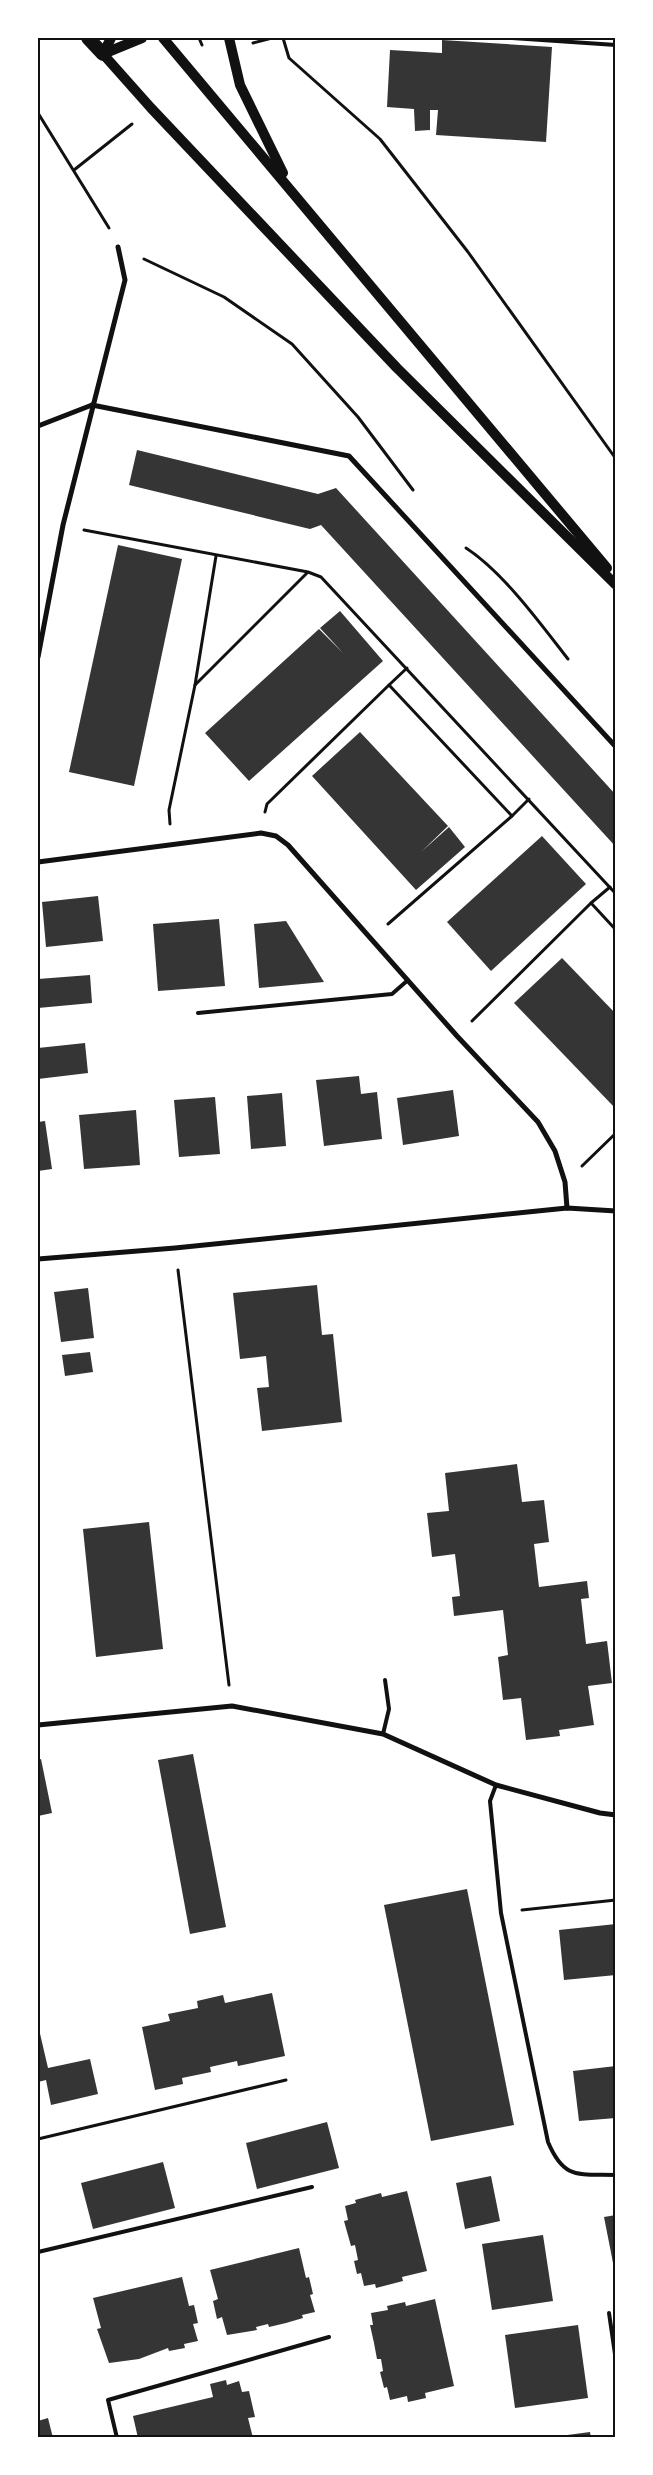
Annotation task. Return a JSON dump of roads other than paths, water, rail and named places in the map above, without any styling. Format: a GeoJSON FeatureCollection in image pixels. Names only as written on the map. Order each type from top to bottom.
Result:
{"type":"FeatureCollection","features":[{"type":"Feature","properties":{"kind":"highway"},"geometry":{"type":"LineString","coordinates":[[88,38],[103,54]]}},
{"type":"Feature","properties":{"kind":"main road"},"geometry":{"type":"LineString","coordinates":[[103,54],[112,38]]}},
{"type":"Feature","properties":{"kind":"main road"},"geometry":{"type":"LineString","coordinates":[[103,54],[142,38]]}},
{"type":"Feature","properties":{"kind":"main road"},"geometry":{"type":"LineString","coordinates":[[163,38],[290,187],[616,578]]}},
{"type":"Feature","properties":{"kind":"main road"},"geometry":{"type":"LineString","coordinates":[[229,38],[240,85],[290,187]]}},
{"type":"Feature","properties":{"kind":"main road"},"geometry":{"type":"LineString","coordinates":[[103,54],[151,108],[397,368],[616,585]]}},
{"type":"Feature","properties":{"kind":"street"},"geometry":{"type":"LineString","coordinates":[[38,657],[63,525],[125,280],[118,247]]}},
{"type":"Feature","properties":{"kind":"street"},"geometry":{"type":"LineString","coordinates":[[38,426],[92,405],[348,456],[616,747]]}},
{"type":"Feature","properties":{"kind":"street"},"geometry":{"type":"LineString","coordinates":[[38,862],[261,833],[276,836],[288,845],[457,1036],[538,1122],[555,1151],[565,1182],[566,1208]]}},
{"type":"Feature","properties":{"kind":"street"},"geometry":{"type":"LineString","coordinates":[[38,1259],[175,1248],[566,1208],[616,1211]]}},
{"type":"Feature","properties":{"kind":"street"},"geometry":{"type":"LineString","coordinates":[[38,1726],[232,1706],[383,1734],[496,1785],[600,1813],[616,1815]]}},
{"type":"Feature","properties":{"kind":"lane"},"geometry":{"type":"LineString","coordinates":[[512,38],[616,45]]}},
{"type":"Feature","properties":{"kind":"lane"},"geometry":{"type":"LineString","coordinates":[[198,1013],[392,994],[408,980]]}},
{"type":"Feature","properties":{"kind":"lane"},"geometry":{"type":"LineString","coordinates":[[383,1734],[389,1709],[385,1680]]}},
{"type":"Feature","properties":{"kind":"lane"},"geometry":{"type":"LineString","coordinates":[[496,1785],[490,1801],[501,1913],[548,2142],[557,2162],[570,2172],[616,2174]]}},
{"type":"Feature","properties":{"kind":"lane"},"geometry":{"type":"LineString","coordinates":[[38,2252],[312,2187]]}},
{"type":"Feature","properties":{"kind":"lane"},"geometry":{"type":"LineString","coordinates":[[609,2313],[616,2361]]}},
{"type":"Feature","properties":{"kind":"lane"},"geometry":{"type":"LineString","coordinates":[[117,2438],[108,2400],[329,2337]]}}]}
